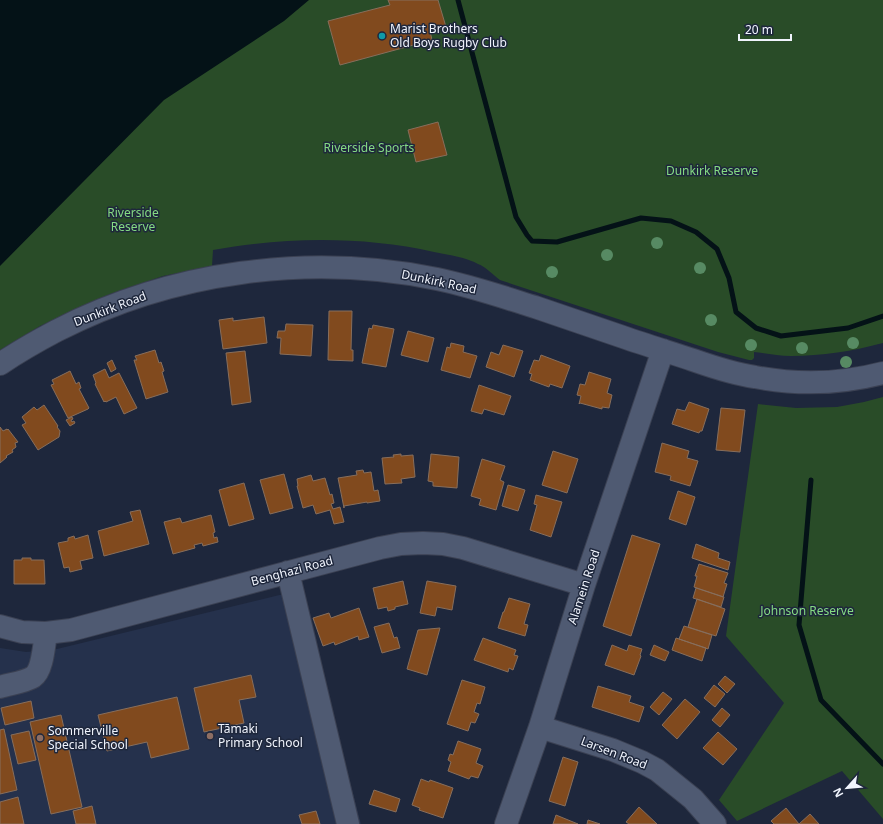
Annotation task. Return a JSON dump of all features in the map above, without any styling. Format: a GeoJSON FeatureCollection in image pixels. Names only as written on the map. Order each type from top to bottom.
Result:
{"type":"FeatureCollection","features":[{"type":"Feature","properties":{"kind":"street","name":"Dunkirk Road"},"geometry":{"type":"LineString","coordinates":[[0,364],[48,335],[73,323],[102,310],[151,292],[231,274],[269,269],[340,268],[375,270],[419,276],[495,294],[731,372],[754,377],[807,383],[858,379],[883,373]]}},
{"type":"Feature","properties":{"kind":"street","name":"Alamein Road"},"geometry":{"type":"LineString","coordinates":[[506,824],[540,727],[584,585],[663,350]]}},
{"type":"Feature","properties":{"kind":"street","name":"Benghazi Road"},"geometry":{"type":"LineString","coordinates":[[0,626],[22,632],[46,633],[71,630],[380,548],[401,544],[442,544],[463,548],[584,585]]}},
{"type":"Feature","properties":{"kind":"street"},"geometry":{"type":"LineString","coordinates":[[288,572],[348,824]]}},
{"type":"Feature","properties":{"kind":"street"},"geometry":{"type":"LineString","coordinates":[[0,687],[26,680],[34,676],[40,667],[46,633]]}},
{"type":"Feature","properties":{"kind":"street","name":"Larsen Road"},"geometry":{"type":"LineString","coordinates":[[540,727],[613,750],[657,770],[693,799],[715,824]]}},
{"type":"Feature","properties":{"kind":"shaded area"},"geometry":{"type":"Polygon","coordinates":[[[0,0],[309,0],[284,21],[164,100],[0,266],[0,0]]]}},
{"type":"Feature","properties":{"kind":"shaded area","name":"Tāmaki Primary School"},"geometry":{"type":"Polygon","coordinates":[[[300,590],[361,824],[0,824],[0,648],[26,652],[57,649],[300,590]]]}},
{"type":"Feature","properties":{"kind":"green space"},"geometry":{"type":"Polygon","coordinates":[[[0,0],[883,0],[883,343],[849,351],[803,356],[786,356],[754,352],[754,358],[749,360],[718,352],[500,280],[481,265],[462,258],[379,243],[324,240],[268,243],[213,250],[212,266],[163,276],[110,294],[40,326],[0,350],[0,0]]]}},
{"type":"Feature","properties":{"kind":"green space","name":"Johnson Reserve"},"geometry":{"type":"Polygon","coordinates":[[[883,397],[883,819],[842,771],[737,821],[719,800],[784,703],[726,636],[758,404],[796,408],[837,407],[883,397]]]}},
{"type":"Feature","properties":{"kind":"building","name":"Marist Brothers Old Boys Rugby Club"},"geometry":{"type":"Polygon","coordinates":[[[388,0],[438,0],[446,27],[430,31],[432,40],[340,65],[328,21],[390,5],[388,0]]]}},
{"type":"Feature","properties":{"kind":"building"},"geometry":{"type":"Polygon","coordinates":[[[438,122],[447,155],[416,162],[408,130],[438,122]]]}},
{"type":"Feature","properties":{"kind":"building"},"geometry":{"type":"Polygon","coordinates":[[[329,311],[352,311],[351,350],[353,350],[353,361],[328,360],[329,311]]]}},
{"type":"Feature","properties":{"kind":"building"},"geometry":{"type":"Polygon","coordinates":[[[264,317],[267,343],[223,349],[219,320],[233,318],[233,321],[264,317]]]}},
{"type":"Feature","properties":{"kind":"building"},"geometry":{"type":"Polygon","coordinates":[[[286,324],[313,325],[311,356],[280,354],[281,338],[277,338],[278,331],[285,331],[286,324]]]}},
{"type":"Feature","properties":{"kind":"building"},"geometry":{"type":"Polygon","coordinates":[[[373,325],[394,329],[386,367],[362,363],[369,328],[372,329],[373,325]]]}},
{"type":"Feature","properties":{"kind":"building"},"geometry":{"type":"Polygon","coordinates":[[[408,331],[434,338],[428,362],[401,355],[408,331]]]}},
{"type":"Feature","properties":{"kind":"building"},"geometry":{"type":"Polygon","coordinates":[[[451,343],[464,346],[463,352],[477,356],[470,378],[441,370],[447,347],[450,348],[451,343]]]}},
{"type":"Feature","properties":{"kind":"building"},"geometry":{"type":"Polygon","coordinates":[[[503,345],[523,351],[514,377],[486,367],[491,352],[499,355],[503,345]]]}},
{"type":"Feature","properties":{"kind":"building"},"geometry":{"type":"Polygon","coordinates":[[[155,350],[159,363],[161,362],[164,371],[162,372],[168,392],[146,399],[134,360],[137,360],[135,356],[155,350]]]}},
{"type":"Feature","properties":{"kind":"building"},"geometry":{"type":"Polygon","coordinates":[[[245,351],[251,402],[232,405],[226,353],[245,351]]]}},
{"type":"Feature","properties":{"kind":"building"},"geometry":{"type":"Polygon","coordinates":[[[541,355],[570,366],[562,388],[550,384],[549,387],[530,380],[532,374],[529,373],[534,360],[539,361],[541,355]]]}},
{"type":"Feature","properties":{"kind":"building"},"geometry":{"type":"Polygon","coordinates":[[[112,360],[116,369],[111,372],[107,363],[112,360]]]}},
{"type":"Feature","properties":{"kind":"building"},"geometry":{"type":"Polygon","coordinates":[[[105,369],[109,378],[119,373],[137,408],[124,414],[116,397],[104,402],[95,384],[93,375],[105,369]]]}},
{"type":"Feature","properties":{"kind":"building"},"geometry":{"type":"Polygon","coordinates":[[[70,371],[76,384],[79,382],[81,388],[79,389],[89,408],[68,418],[51,385],[54,384],[52,380],[70,371]]]}},
{"type":"Feature","properties":{"kind":"building"},"geometry":{"type":"Polygon","coordinates":[[[589,372],[611,379],[607,393],[612,395],[609,408],[602,407],[602,409],[579,404],[581,396],[577,395],[580,384],[585,385],[589,372]]]}},
{"type":"Feature","properties":{"kind":"building"},"geometry":{"type":"Polygon","coordinates":[[[479,385],[511,396],[504,415],[484,409],[482,414],[471,411],[479,385]]]}},
{"type":"Feature","properties":{"kind":"building"},"geometry":{"type":"Polygon","coordinates":[[[689,402],[709,409],[702,431],[699,433],[672,424],[677,409],[685,411],[689,402]]]}},
{"type":"Feature","properties":{"kind":"building"},"geometry":{"type":"Polygon","coordinates":[[[44,405],[60,431],[59,437],[38,450],[22,425],[26,423],[22,417],[34,407],[37,410],[44,405]]]}},
{"type":"Feature","properties":{"kind":"building"},"geometry":{"type":"Polygon","coordinates":[[[721,408],[745,410],[740,452],[716,450],[721,408]]]}},
{"type":"Feature","properties":{"kind":"building"},"geometry":{"type":"Polygon","coordinates":[[[72,417],[72,422],[74,421],[75,423],[70,426],[66,420],[72,417]]]}},
{"type":"Feature","properties":{"kind":"building"},"geometry":{"type":"Polygon","coordinates":[[[0,427],[3,431],[8,429],[18,442],[15,443],[16,447],[12,450],[13,452],[6,456],[7,457],[0,463],[0,427]]]}},
{"type":"Feature","properties":{"kind":"building"},"geometry":{"type":"Polygon","coordinates":[[[662,443],[689,451],[687,458],[698,461],[690,486],[670,480],[671,476],[655,472],[662,443]]]}},
{"type":"Feature","properties":{"kind":"building"},"geometry":{"type":"Polygon","coordinates":[[[553,451],[578,459],[567,493],[542,485],[553,451]]]}},
{"type":"Feature","properties":{"kind":"building"},"geometry":{"type":"Polygon","coordinates":[[[401,454],[401,456],[413,455],[415,477],[401,479],[402,483],[385,484],[382,458],[394,457],[393,455],[401,454]]]}},
{"type":"Feature","properties":{"kind":"building"},"geometry":{"type":"Polygon","coordinates":[[[431,454],[459,457],[457,488],[433,486],[433,482],[428,481],[431,454]]]}},
{"type":"Feature","properties":{"kind":"building"},"geometry":{"type":"Polygon","coordinates":[[[482,459],[505,466],[500,480],[504,482],[496,510],[479,505],[481,499],[471,496],[482,459]]]}},
{"type":"Feature","properties":{"kind":"building"},"geometry":{"type":"Polygon","coordinates":[[[363,470],[364,473],[371,472],[374,491],[378,490],[380,501],[344,506],[344,508],[338,478],[357,475],[356,471],[363,470]]]}},
{"type":"Feature","properties":{"kind":"building"},"geometry":{"type":"Polygon","coordinates":[[[284,474],[293,508],[270,514],[260,480],[284,474]]]}},
{"type":"Feature","properties":{"kind":"building"},"geometry":{"type":"Polygon","coordinates":[[[311,475],[313,481],[325,478],[330,495],[332,494],[334,503],[331,504],[333,509],[340,507],[344,522],[334,524],[330,510],[316,514],[313,505],[303,508],[297,486],[297,479],[311,475]]]}},
{"type":"Feature","properties":{"kind":"building"},"geometry":{"type":"Polygon","coordinates":[[[244,483],[254,519],[229,526],[219,490],[244,483]]]}},
{"type":"Feature","properties":{"kind":"building"},"geometry":{"type":"Polygon","coordinates":[[[508,485],[525,490],[518,511],[502,506],[508,485]]]}},
{"type":"Feature","properties":{"kind":"building"},"geometry":{"type":"Polygon","coordinates":[[[678,491],[695,497],[686,525],[669,519],[678,491]]]}},
{"type":"Feature","properties":{"kind":"building"},"geometry":{"type":"Polygon","coordinates":[[[536,495],[562,502],[551,537],[530,530],[537,505],[534,504],[536,495]]]}},
{"type":"Feature","properties":{"kind":"building"},"geometry":{"type":"Polygon","coordinates":[[[140,510],[149,544],[104,556],[98,531],[133,521],[130,512],[140,510]]]}},
{"type":"Feature","properties":{"kind":"building"},"geometry":{"type":"Polygon","coordinates":[[[211,515],[215,532],[213,533],[214,538],[217,537],[218,542],[203,546],[202,543],[194,545],[195,548],[173,554],[164,522],[180,518],[182,523],[211,515]]]}},
{"type":"Feature","properties":{"kind":"building"},"geometry":{"type":"Polygon","coordinates":[[[88,535],[93,558],[80,561],[82,569],[70,572],[69,567],[64,568],[58,543],[68,541],[68,538],[74,536],[75,539],[88,535]]]}},
{"type":"Feature","properties":{"kind":"building"},"geometry":{"type":"Polygon","coordinates":[[[632,535],[660,544],[631,636],[603,626],[632,535]]]}},
{"type":"Feature","properties":{"kind":"building"},"geometry":{"type":"Polygon","coordinates":[[[696,544],[719,553],[718,558],[730,562],[728,570],[692,558],[696,544]]]}},
{"type":"Feature","properties":{"kind":"building"},"geometry":{"type":"Polygon","coordinates":[[[22,558],[44,560],[45,584],[14,584],[14,560],[22,560],[22,558]]]}},
{"type":"Feature","properties":{"kind":"building"},"geometry":{"type":"Polygon","coordinates":[[[699,564],[728,573],[724,583],[727,584],[723,597],[694,587],[697,576],[695,576],[699,564]]]}},
{"type":"Feature","properties":{"kind":"building"},"geometry":{"type":"Polygon","coordinates":[[[403,581],[408,604],[395,607],[395,609],[388,611],[387,607],[378,609],[373,588],[403,581]]]}},
{"type":"Feature","properties":{"kind":"building"},"geometry":{"type":"Polygon","coordinates":[[[427,581],[456,586],[452,610],[437,607],[435,616],[420,613],[427,581]]]}},
{"type":"Feature","properties":{"kind":"building"},"geometry":{"type":"Polygon","coordinates":[[[696,588],[724,597],[721,607],[693,598],[696,588]]]}},
{"type":"Feature","properties":{"kind":"building"},"geometry":{"type":"Polygon","coordinates":[[[509,598],[530,604],[524,624],[528,625],[525,636],[498,628],[509,598]]]}},
{"type":"Feature","properties":{"kind":"building"},"geometry":{"type":"Polygon","coordinates":[[[697,599],[725,609],[716,636],[688,627],[697,599]]]}},
{"type":"Feature","properties":{"kind":"building"},"geometry":{"type":"Polygon","coordinates":[[[359,608],[369,637],[359,640],[358,636],[335,645],[334,642],[323,646],[313,618],[329,613],[331,618],[359,608]]]}},
{"type":"Feature","properties":{"kind":"building"},"geometry":{"type":"Polygon","coordinates":[[[389,623],[394,638],[397,637],[400,648],[382,653],[374,627],[389,623]]]}},
{"type":"Feature","properties":{"kind":"building"},"geometry":{"type":"Polygon","coordinates":[[[684,626],[712,635],[708,649],[679,639],[684,626]]]}},
{"type":"Feature","properties":{"kind":"building"},"geometry":{"type":"Polygon","coordinates":[[[440,628],[427,675],[407,669],[418,630],[440,628]]]}},
{"type":"Feature","properties":{"kind":"building"},"geometry":{"type":"Polygon","coordinates":[[[483,638],[516,650],[514,655],[518,656],[513,670],[509,668],[508,672],[474,660],[483,638]]]}},
{"type":"Feature","properties":{"kind":"building"},"geometry":{"type":"Polygon","coordinates":[[[676,638],[706,648],[702,661],[672,650],[676,638]]]}},
{"type":"Feature","properties":{"kind":"building"},"geometry":{"type":"Polygon","coordinates":[[[612,645],[627,651],[629,645],[642,649],[634,675],[605,665],[612,645]]]}},
{"type":"Feature","properties":{"kind":"building"},"geometry":{"type":"Polygon","coordinates":[[[654,645],[669,652],[665,661],[650,655],[654,645]]]}},
{"type":"Feature","properties":{"kind":"building"},"geometry":{"type":"Polygon","coordinates":[[[251,675],[256,697],[239,700],[244,723],[204,732],[194,688],[251,675]]]}},
{"type":"Feature","properties":{"kind":"building"},"geometry":{"type":"Polygon","coordinates":[[[725,676],[735,684],[727,693],[718,684],[725,676]]]}},
{"type":"Feature","properties":{"kind":"building"},"geometry":{"type":"Polygon","coordinates":[[[462,680],[485,687],[480,704],[477,703],[474,712],[479,714],[475,723],[471,722],[468,731],[447,724],[462,680]]]}},
{"type":"Feature","properties":{"kind":"building"},"geometry":{"type":"Polygon","coordinates":[[[714,685],[725,694],[715,707],[704,698],[714,685]]]}},
{"type":"Feature","properties":{"kind":"building"},"geometry":{"type":"Polygon","coordinates":[[[598,686],[631,696],[629,702],[644,707],[639,722],[592,707],[598,686]]]}},
{"type":"Feature","properties":{"kind":"building"},"geometry":{"type":"Polygon","coordinates":[[[663,692],[672,699],[659,715],[650,707],[663,692]]]}},
{"type":"Feature","properties":{"kind":"building"},"geometry":{"type":"Polygon","coordinates":[[[177,697],[189,749],[151,758],[147,742],[107,751],[98,715],[177,697]]]}},
{"type":"Feature","properties":{"kind":"building"},"geometry":{"type":"Polygon","coordinates":[[[685,699],[700,712],[677,739],[662,725],[685,699]]]}},
{"type":"Feature","properties":{"kind":"building"},"geometry":{"type":"Polygon","coordinates":[[[31,701],[34,718],[5,725],[1,708],[31,701]]]}},
{"type":"Feature","properties":{"kind":"building"},"geometry":{"type":"Polygon","coordinates":[[[722,708],[730,715],[720,727],[712,720],[722,708]]]}},
{"type":"Feature","properties":{"kind":"building"},"geometry":{"type":"Polygon","coordinates":[[[61,715],[82,807],[51,814],[30,722],[61,715]]]}},
{"type":"Feature","properties":{"kind":"building"},"geometry":{"type":"Polygon","coordinates":[[[4,729],[17,790],[0,794],[0,730],[4,729]]]}},
{"type":"Feature","properties":{"kind":"building"},"geometry":{"type":"Polygon","coordinates":[[[29,731],[36,760],[18,764],[11,735],[29,731]]]}},
{"type":"Feature","properties":{"kind":"building"},"geometry":{"type":"Polygon","coordinates":[[[718,732],[737,749],[723,765],[703,748],[718,732]]]}},
{"type":"Feature","properties":{"kind":"building"},"geometry":{"type":"Polygon","coordinates":[[[458,741],[481,749],[476,763],[483,766],[478,778],[471,776],[469,779],[448,771],[451,762],[448,760],[450,754],[453,755],[458,741]]]}},
{"type":"Feature","properties":{"kind":"building"},"geometry":{"type":"Polygon","coordinates":[[[563,757],[578,762],[565,806],[549,801],[563,757]]]}},
{"type":"Feature","properties":{"kind":"building"},"geometry":{"type":"Polygon","coordinates":[[[421,779],[429,782],[430,780],[453,788],[443,818],[419,810],[420,808],[412,805],[421,779]]]}},
{"type":"Feature","properties":{"kind":"building"},"geometry":{"type":"Polygon","coordinates":[[[374,790],[400,799],[396,812],[369,804],[374,790]]]}},
{"type":"Feature","properties":{"kind":"building"},"geometry":{"type":"Polygon","coordinates":[[[18,797],[24,824],[0,824],[0,802],[18,797]]]}},
{"type":"Feature","properties":{"kind":"building"},"geometry":{"type":"Polygon","coordinates":[[[92,806],[96,824],[76,824],[73,811],[92,806]]]}},
{"type":"Feature","properties":{"kind":"building"},"geometry":{"type":"Polygon","coordinates":[[[639,807],[657,824],[629,824],[626,822],[639,807]]]}},
{"type":"Feature","properties":{"kind":"building"},"geometry":{"type":"Polygon","coordinates":[[[786,808],[799,824],[774,824],[771,821],[786,808]]]}},
{"type":"Feature","properties":{"kind":"building"},"geometry":{"type":"Polygon","coordinates":[[[316,811],[320,824],[302,824],[299,815],[316,811]]]}},
{"type":"Feature","properties":{"kind":"building"},"geometry":{"type":"Polygon","coordinates":[[[810,814],[819,824],[799,824],[810,814]]]}},
{"type":"Feature","properties":{"kind":"building"},"geometry":{"type":"Polygon","coordinates":[[[556,815],[578,824],[553,824],[556,815]]]}},
{"type":"Feature","properties":{"kind":"building"},"geometry":{"type":"Polygon","coordinates":[[[588,820],[600,824],[587,824],[588,820]]]}},
{"type":"Feature","properties":{"kind":"waterway"},"geometry":{"type":"LineString","coordinates":[[458,0],[516,217],[532,241],[557,242],[641,218],[671,221],[696,232],[717,249],[729,278],[736,312],[756,328],[781,336],[848,328],[883,316]]}},
{"type":"Feature","properties":{"kind":"waterway"},"geometry":{"type":"LineString","coordinates":[[811,480],[799,625],[821,700],[883,764]]}},
{"type":"Feature","properties":{"kind":"place","name":"Marist Brothers Old Boys Rugby Club"},"geometry":{"type":"Point","coordinates":[382,36]}},
{"type":"Feature","properties":{"kind":"place","name":"Tāmaki Primary School"},"geometry":{"type":"Point","coordinates":[210,736]}},
{"type":"Feature","properties":{"kind":"place","name":"Sommerville Special School"},"geometry":{"type":"Point","coordinates":[40,738]}},
{"type":"Feature","properties":{"kind":"park label","name":"Riverside Sports"},"geometry":{"type":"Point","coordinates":[369,148]}},
{"type":"Feature","properties":{"kind":"park label","name":"Dunkirk Reserve"},"geometry":{"type":"Point","coordinates":[712,171]}},
{"type":"Feature","properties":{"kind":"park label","name":"Riverside Reserve"},"geometry":{"type":"Point","coordinates":[133,220]}}]}
